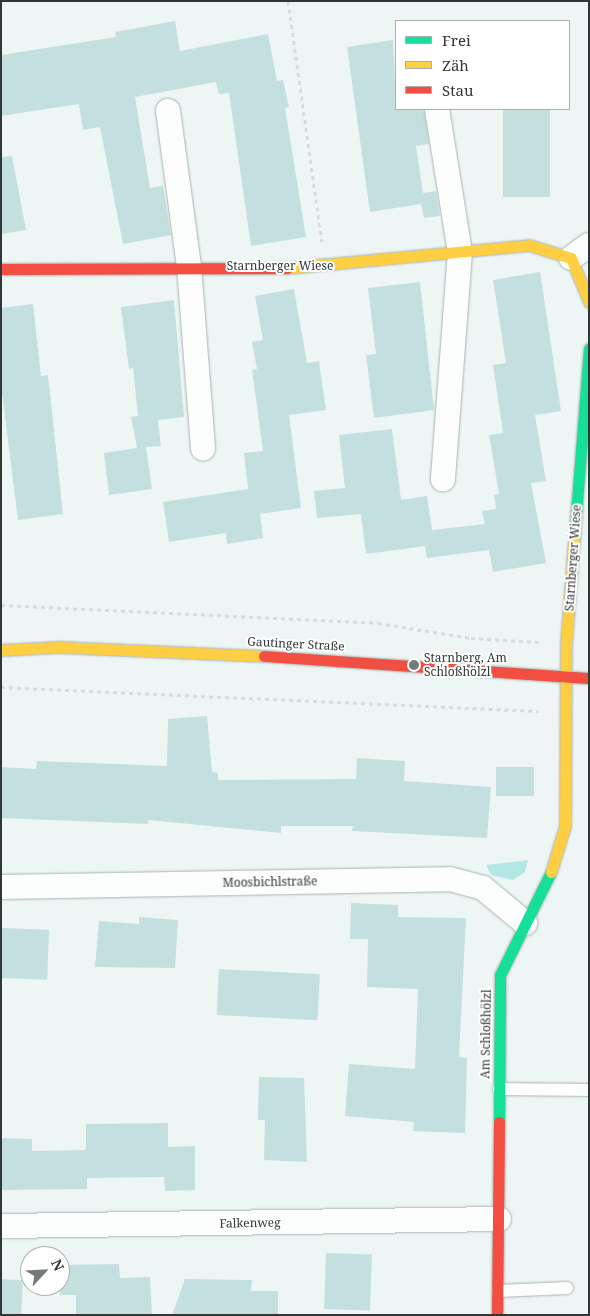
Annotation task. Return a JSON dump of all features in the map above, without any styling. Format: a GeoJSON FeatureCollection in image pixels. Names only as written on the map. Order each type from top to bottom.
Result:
{"type":"FeatureCollection","features":[{"type":"Feature","properties":{"kind":"street"},"geometry":{"type":"LineString","coordinates":[[437,110],[460,252],[443,479]]}},
{"type":"Feature","properties":{"kind":"street"},"geometry":{"type":"LineString","coordinates":[[168,111],[189,266],[203,448]]}},
{"type":"Feature","properties":{"kind":"street","name":"Starnberger Wiese"},"geometry":{"type":"LineString","coordinates":[[1,269],[189,266],[325,268],[529,245],[580,252],[589,302]]}},
{"type":"Feature","properties":{"kind":"street","name":"Starnberger Wiese"},"geometry":{"type":"LineString","coordinates":[[565,677],[589,349]]}},
{"type":"Feature","properties":{"kind":"street","name":"Gautinger Straße"},"geometry":{"type":"LineString","coordinates":[[1,650],[59,647],[232,654],[589,678]]}},
{"type":"Feature","properties":{"kind":"street","name":"Am Schloßhölzl"},"geometry":{"type":"LineString","coordinates":[[497,1315],[500,975],[525,923],[547,884],[565,826],[565,677]]}},
{"type":"Feature","properties":{"kind":"street","name":"Moosbichlstraße"},"geometry":{"type":"LineString","coordinates":[[1,887],[450,879],[483,888],[525,923]]}},
{"type":"Feature","properties":{"kind":"street","name":"Falkenweg"},"geometry":{"type":"LineString","coordinates":[[1,1226],[498,1219]]}},
{"type":"Feature","properties":{"kind":"lane"},"geometry":{"type":"LineString","coordinates":[[499,1090],[589,1090]]}},
{"type":"Feature","properties":{"kind":"lane"},"geometry":{"type":"LineString","coordinates":[[498,1291],[567,1288]]}},
{"type":"Feature","properties":{"kind":"path"},"geometry":{"type":"LineString","coordinates":[[288,1],[325,268]]}},
{"type":"Feature","properties":{"kind":"path"},"geometry":{"type":"LineString","coordinates":[[1,605],[378,623],[471,638],[566,643]]}},
{"type":"Feature","properties":{"kind":"path"},"geometry":{"type":"LineString","coordinates":[[1,687],[564,712]]}},
{"type":"Feature","properties":{"kind":"shaded area"},"geometry":{"type":"Polygon","coordinates":[[[528,860],[525,872],[513,880],[491,875],[486,865],[528,860]]]}},
{"type":"Feature","properties":{"kind":"building"},"geometry":{"type":"Polygon","coordinates":[[[175,21],[180,51],[268,34],[277,81],[283,80],[289,107],[285,108],[306,237],[251,246],[229,93],[219,94],[216,82],[135,97],[150,188],[163,186],[171,235],[123,244],[100,127],[83,130],[79,104],[1,116],[1,55],[116,37],[115,32],[175,21]]]}},
{"type":"Feature","properties":{"kind":"building"},"geometry":{"type":"Polygon","coordinates":[[[393,40],[395,110],[424,110],[429,144],[416,146],[423,193],[436,191],[440,216],[424,218],[421,204],[370,212],[347,47],[393,40]]]}},
{"type":"Feature","properties":{"kind":"building"},"geometry":{"type":"Polygon","coordinates":[[[503,110],[550,110],[550,197],[503,197],[503,110]]]}},
{"type":"Feature","properties":{"kind":"building"},"geometry":{"type":"Polygon","coordinates":[[[12,156],[26,230],[1,234],[1,157],[12,156]]]}},
{"type":"Feature","properties":{"kind":"building"},"geometry":{"type":"Polygon","coordinates":[[[540,272],[561,411],[535,415],[546,481],[531,483],[546,563],[493,572],[489,550],[427,558],[425,546],[366,554],[361,514],[317,518],[314,491],[345,488],[339,435],[392,429],[401,500],[427,496],[432,530],[485,524],[482,511],[496,509],[494,495],[499,494],[489,435],[503,433],[493,365],[506,363],[493,280],[540,272]]]}},
{"type":"Feature","properties":{"kind":"building"},"geometry":{"type":"Polygon","coordinates":[[[420,282],[434,410],[374,418],[366,355],[376,354],[368,288],[420,282]]]}},
{"type":"Feature","properties":{"kind":"building"},"geometry":{"type":"Polygon","coordinates":[[[294,289],[307,363],[319,361],[326,410],[289,415],[301,508],[260,514],[263,538],[227,544],[226,533],[169,542],[163,502],[248,489],[244,453],[263,451],[252,370],[257,369],[252,342],[263,340],[255,296],[294,289]]]}},
{"type":"Feature","properties":{"kind":"building"},"geometry":{"type":"Polygon","coordinates":[[[174,300],[184,417],[158,420],[161,446],[146,447],[152,489],[109,495],[104,453],[137,448],[131,417],[138,416],[133,368],[129,369],[121,307],[174,300]]]}},
{"type":"Feature","properties":{"kind":"building"},"geometry":{"type":"Polygon","coordinates":[[[33,304],[41,376],[48,375],[63,514],[18,520],[1,385],[1,308],[33,304]]]}},
{"type":"Feature","properties":{"kind":"building"},"geometry":{"type":"Polygon","coordinates":[[[207,716],[212,772],[218,773],[218,780],[356,779],[357,758],[405,761],[404,781],[491,787],[487,838],[352,831],[353,826],[281,826],[281,833],[148,820],[148,824],[1,818],[1,767],[36,769],[37,761],[167,766],[168,719],[207,716]]]}},
{"type":"Feature","properties":{"kind":"building"},"geometry":{"type":"Polygon","coordinates":[[[496,767],[534,767],[534,796],[496,796],[496,767]]]}},
{"type":"Feature","properties":{"kind":"building"},"geometry":{"type":"Polygon","coordinates":[[[351,903],[398,905],[398,917],[466,918],[459,1057],[467,1058],[465,1133],[413,1131],[414,1122],[345,1116],[349,1064],[415,1069],[418,989],[367,987],[368,939],[350,939],[351,903]]]}},
{"type":"Feature","properties":{"kind":"building"},"geometry":{"type":"Polygon","coordinates":[[[139,917],[178,920],[175,968],[95,967],[99,921],[139,924],[139,917]]]}},
{"type":"Feature","properties":{"kind":"building"},"geometry":{"type":"Polygon","coordinates":[[[1,928],[49,930],[47,980],[1,978],[1,928]]]}},
{"type":"Feature","properties":{"kind":"building"},"geometry":{"type":"Polygon","coordinates":[[[219,969],[320,974],[317,1020],[217,1015],[219,969]]]}},
{"type":"Feature","properties":{"kind":"building"},"geometry":{"type":"Polygon","coordinates":[[[259,1077],[304,1078],[307,1162],[264,1160],[265,1120],[258,1120],[259,1077]]]}},
{"type":"Feature","properties":{"kind":"building"},"geometry":{"type":"Polygon","coordinates":[[[168,1123],[168,1147],[195,1146],[195,1190],[165,1191],[164,1177],[87,1178],[87,1189],[1,1190],[1,1138],[32,1139],[32,1151],[86,1150],[86,1124],[168,1123]]]}},
{"type":"Feature","properties":{"kind":"building"},"geometry":{"type":"Polygon","coordinates":[[[326,1253],[372,1255],[370,1311],[324,1309],[326,1253]]]}},
{"type":"Feature","properties":{"kind":"building"},"geometry":{"type":"Polygon","coordinates":[[[119,1264],[120,1278],[150,1277],[152,1315],[76,1315],[76,1295],[70,1295],[70,1265],[119,1264]]]}},
{"type":"Feature","properties":{"kind":"building"},"geometry":{"type":"Polygon","coordinates":[[[1,1279],[20,1280],[20,1296],[22,1296],[21,1315],[1,1315],[1,1279]]]}},
{"type":"Feature","properties":{"kind":"building"},"geometry":{"type":"Polygon","coordinates":[[[185,1279],[252,1280],[251,1291],[278,1291],[278,1315],[172,1315],[185,1279]]]}},
{"type":"Feature","properties":{"kind":"traffic: fast"},"geometry":{"type":"LineString","coordinates":[[574,540],[589,349]]}},
{"type":"Feature","properties":{"kind":"traffic: fast"},"geometry":{"type":"LineString","coordinates":[[499,1122],[500,975],[551,872]]}},
{"type":"Feature","properties":{"kind":"traffic: slow"},"geometry":{"type":"LineString","coordinates":[[287,268],[529,245],[571,258],[589,302]]}},
{"type":"Feature","properties":{"kind":"traffic: slow"},"geometry":{"type":"LineString","coordinates":[[551,872],[565,826],[566,643],[574,540]]}},
{"type":"Feature","properties":{"kind":"traffic: slow"},"geometry":{"type":"LineString","coordinates":[[1,650],[59,647],[264,656]]}},
{"type":"Feature","properties":{"kind":"traffic: jam"},"geometry":{"type":"LineString","coordinates":[[1,269],[287,268]]}},
{"type":"Feature","properties":{"kind":"traffic: jam"},"geometry":{"type":"LineString","coordinates":[[264,656],[589,678]]}},
{"type":"Feature","properties":{"kind":"traffic: jam"},"geometry":{"type":"LineString","coordinates":[[497,1315],[499,1122]]}},
{"type":"Feature","properties":{"kind":"place","name":"Starnberg, Am Schloßhölzl"},"geometry":{"type":"Point","coordinates":[414,665]}}]}
